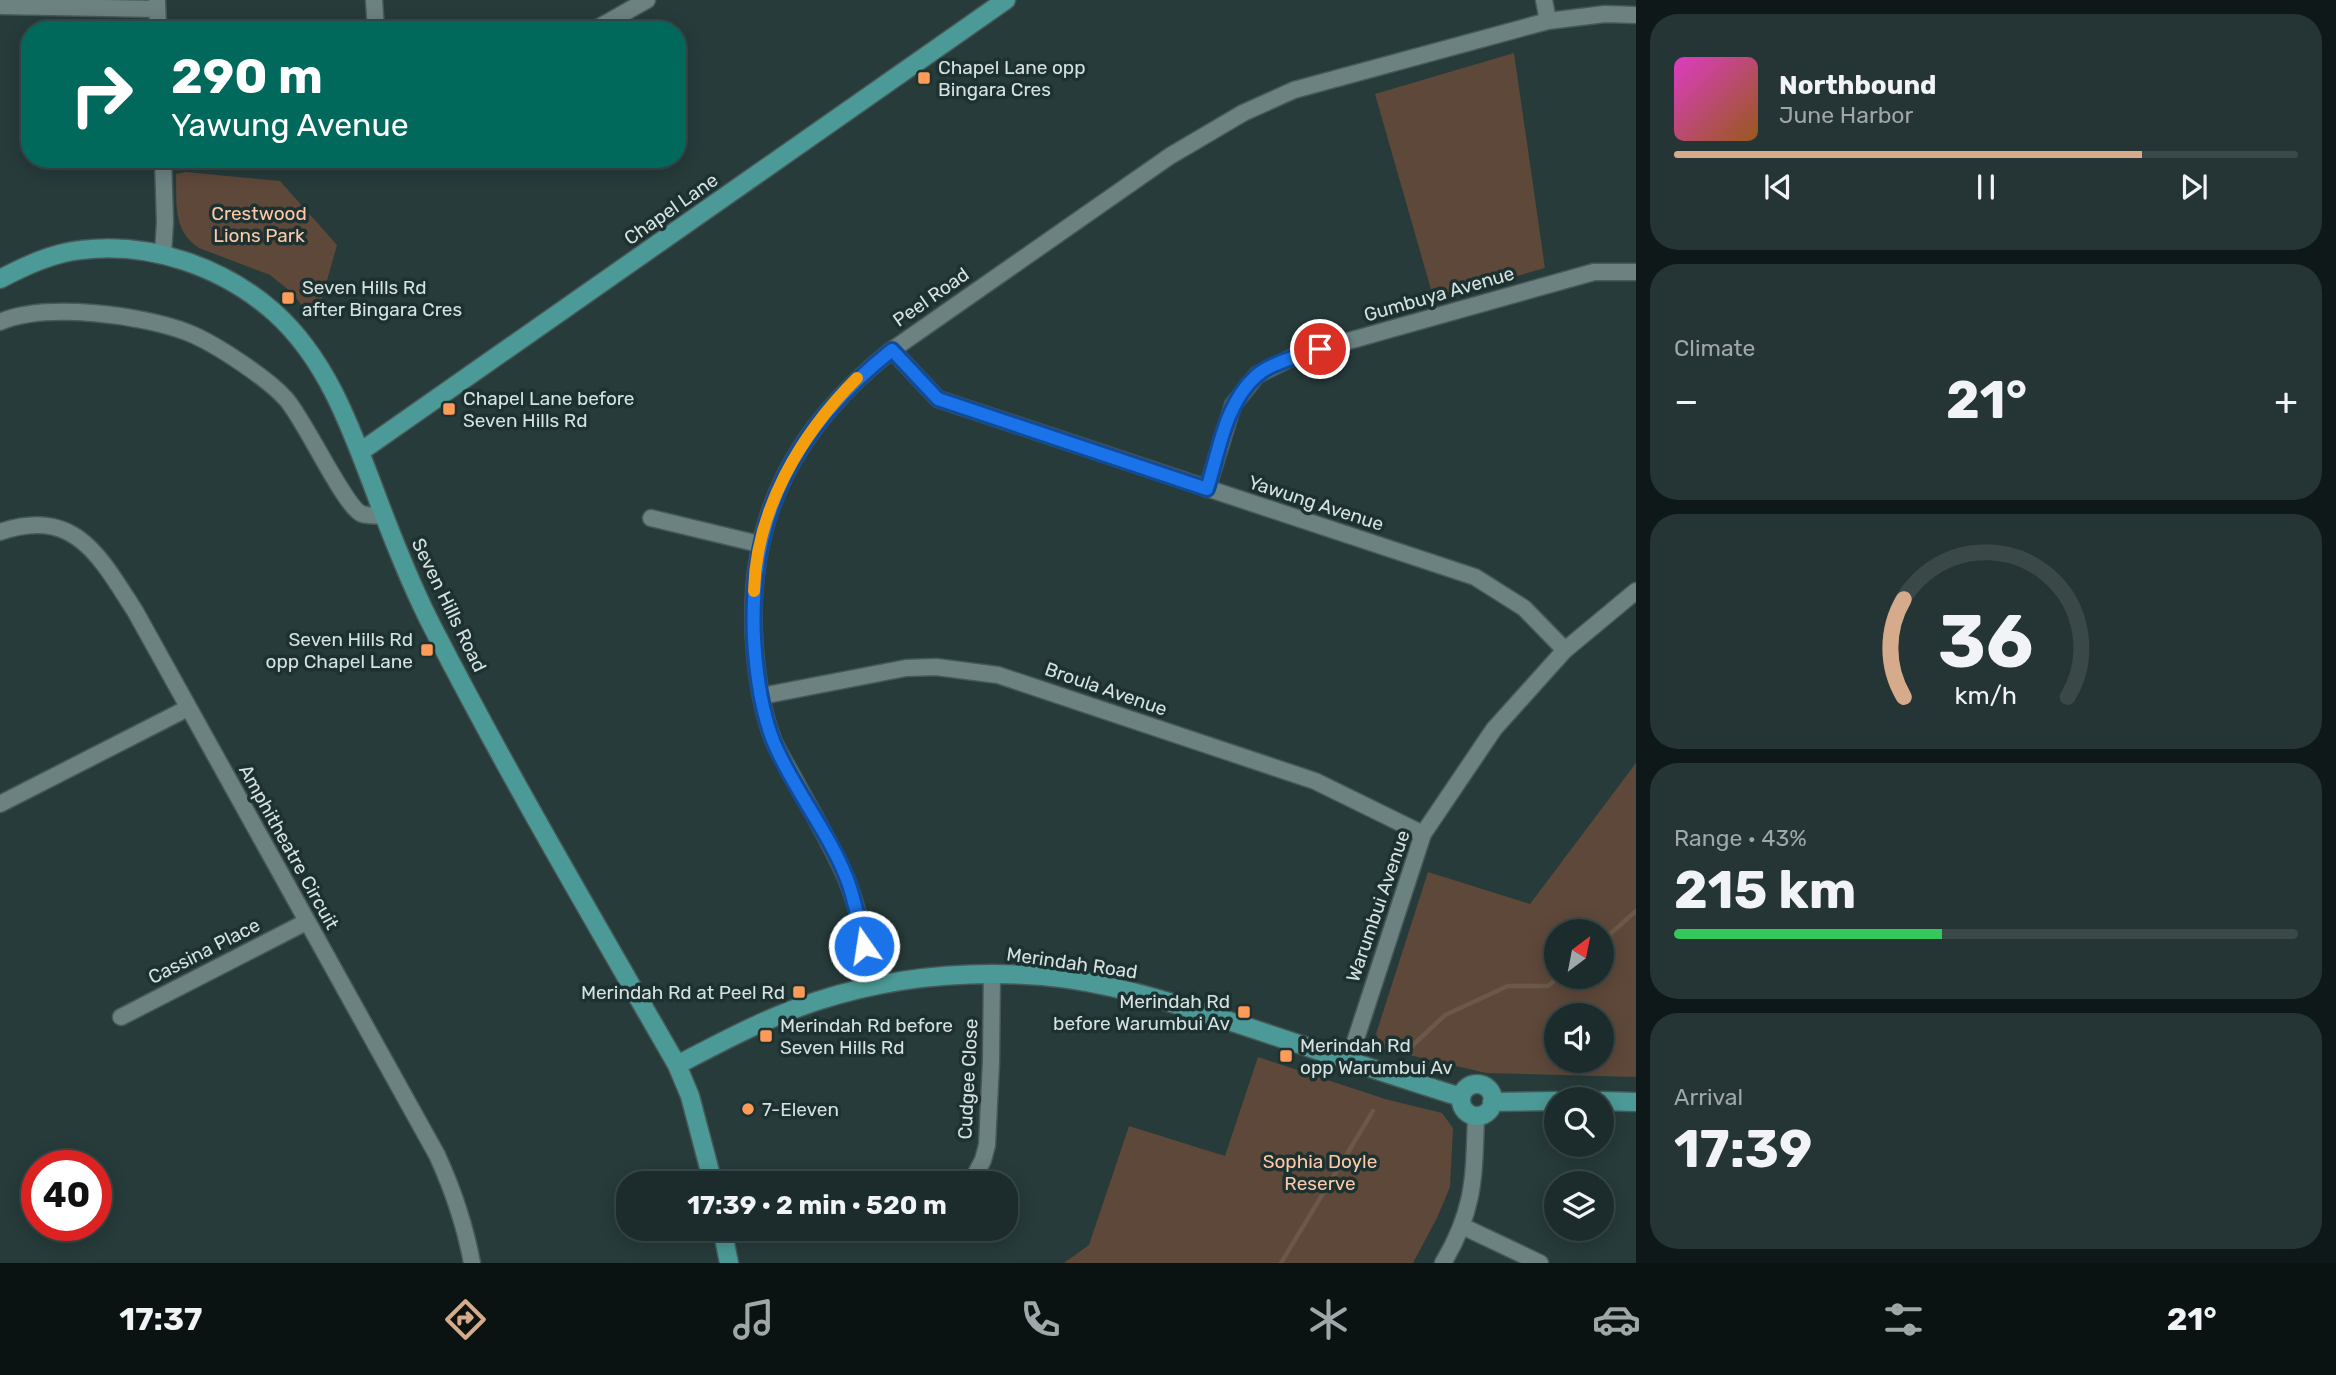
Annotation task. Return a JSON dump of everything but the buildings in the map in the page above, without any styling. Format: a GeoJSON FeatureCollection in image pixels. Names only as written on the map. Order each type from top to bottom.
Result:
{"type":"FeatureCollection","features":[{"type":"Feature","properties":{"kind":"main road","name":"Chapel Lane"},"geometry":{"type":"LineString","coordinates":[[360,452],[1006,0]]}},
{"type":"Feature","properties":{"kind":"main road","name":"Seven Hills Road"},"geometry":{"type":"LineString","coordinates":[[0,279],[39,261],[79,250],[118,249],[163,254],[190,262],[231,281],[255,296],[293,330],[325,375],[433,628],[677,1065],[702,1137],[710,1171]]}},
{"type":"Feature","properties":{"kind":"main road","name":"Merindah Road"},"geometry":{"type":"LineString","coordinates":[[677,1065],[760,1023],[820,1000],[874,986],[941,975],[992,973],[1045,976],[1135,992],[1461,1097]]}},
{"type":"Feature","properties":{"kind":"main road"},"geometry":{"type":"LineString","coordinates":[[1476,1084],[1490,1091],[1492,1102],[1489,1110],[1476,1116],[1463,1107],[1461,1097],[1467,1088],[1476,1084]]}},
{"type":"Feature","properties":{"kind":"main road"},"geometry":{"type":"LineString","coordinates":[[1492,1102],[1544,1101]]}},
{"type":"Feature","properties":{"kind":"main road"},"geometry":{"type":"LineString","coordinates":[[1614,1101],[1636,1102]]}},
{"type":"Feature","properties":{"kind":"main road"},"geometry":{"type":"LineString","coordinates":[[725,1241],[729,1263]]}},
{"type":"Feature","properties":{"kind":"street"},"geometry":{"type":"LineString","coordinates":[[374,0],[375,21]]}},
{"type":"Feature","properties":{"kind":"street"},"geometry":{"type":"LineString","coordinates":[[610,21],[647,0]]}},
{"type":"Feature","properties":{"kind":"street"},"geometry":{"type":"LineString","coordinates":[[1544,0],[1548,21]]}},
{"type":"Feature","properties":{"kind":"street"},"geometry":{"type":"LineString","coordinates":[[0,6],[157,5]]}},
{"type":"Feature","properties":{"kind":"street","name":"Peel Road"},"geometry":{"type":"LineString","coordinates":[[874,986],[847,880],[774,742],[755,661],[754,585],[759,544],[786,473],[803,442],[832,403],[892,350],[1170,156],[1243,113],[1294,90],[1548,21],[1605,14],[1636,15]]}},
{"type":"Feature","properties":{"kind":"street"},"geometry":{"type":"LineString","coordinates":[[163,168],[163,254]]}},
{"type":"Feature","properties":{"kind":"street","name":"Gumbuya Avenue"},"geometry":{"type":"LineString","coordinates":[[1207,489],[1233,405],[1257,375],[1295,356],[1594,272],[1636,272]]}},
{"type":"Feature","properties":{"kind":"street"},"geometry":{"type":"LineString","coordinates":[[0,322],[11,317],[66,311],[136,319],[189,333],[233,356],[286,399],[315,442],[351,507],[363,514],[384,516]]}},
{"type":"Feature","properties":{"kind":"street","name":"Yawung Avenue"},"geometry":{"type":"LineString","coordinates":[[892,350],[938,399],[1475,577],[1524,608],[1565,650]]}},
{"type":"Feature","properties":{"kind":"street"},"geometry":{"type":"LineString","coordinates":[[651,518],[759,544]]}},
{"type":"Feature","properties":{"kind":"street","name":"Amphitheatre Circuit"},"geometry":{"type":"LineString","coordinates":[[0,532],[15,527],[46,526],[77,537],[90,546],[101,559],[135,611],[437,1155],[455,1195],[467,1234],[472,1263]]}},
{"type":"Feature","properties":{"kind":"street","name":"Warumbui Avenue"},"geometry":{"type":"LineString","coordinates":[[1349,1060],[1423,834],[1494,729],[1565,650],[1636,591]]}},
{"type":"Feature","properties":{"kind":"street","name":"Broula Avenue"},"geometry":{"type":"LineString","coordinates":[[762,696],[906,668],[936,667],[998,675],[1315,781],[1423,834]]}},
{"type":"Feature","properties":{"kind":"street"},"geometry":{"type":"LineString","coordinates":[[0,804],[188,708]]}},
{"type":"Feature","properties":{"kind":"street","name":"Cassina Place"},"geometry":{"type":"LineString","coordinates":[[121,1017],[306,922]]}},
{"type":"Feature","properties":{"kind":"street","name":"Cudgee Close"},"geometry":{"type":"LineString","coordinates":[[977,1171],[986,1145],[991,1062],[992,973]]}},
{"type":"Feature","properties":{"kind":"street"},"geometry":{"type":"LineString","coordinates":[[1443,1263],[1468,1210],[1475,1166],[1476,1116]]}},
{"type":"Feature","properties":{"kind":"street"},"geometry":{"type":"LineString","coordinates":[[1462,1226],[1540,1263]]}},
{"type":"Feature","properties":{"kind":"green space"},"geometry":{"type":"Polygon","coordinates":[[[1514,53],[1545,268],[1434,300],[1375,94],[1514,53]]]}},
{"type":"Feature","properties":{"kind":"green space","name":"Crestwood Lions Park"},"geometry":{"type":"Polygon","coordinates":[[[186,172],[280,181],[337,245],[319,309],[310,315],[291,292],[270,275],[199,248],[190,241],[180,224],[177,205],[176,174],[186,172]]]}},
{"type":"Feature","properties":{"kind":"green space"},"geometry":{"type":"Polygon","coordinates":[[[1636,763],[1636,1077],[1486,1073],[1384,1049],[1376,1034],[1428,872],[1530,904],[1636,763]]]}},
{"type":"Feature","properties":{"kind":"green space","name":"Sophia Doyle Reserve"},"geometry":{"type":"Polygon","coordinates":[[[1258,1057],[1385,1099],[1442,1113],[1453,1128],[1450,1187],[1413,1263],[1064,1263],[1089,1245],[1129,1126],[1225,1156],[1258,1057]]]}},
{"type":"Feature","properties":{"kind":"waterway"},"geometry":{"type":"LineString","coordinates":[[1614,930],[1636,911]]}},
{"type":"Feature","properties":{"kind":"waterway"},"geometry":{"type":"LineString","coordinates":[[1411,1047],[1445,1015],[1508,986],[1544,986]]}},
{"type":"Feature","properties":{"kind":"waterway"},"geometry":{"type":"LineString","coordinates":[[1281,1263],[1373,1111]]}},
{"type":"Feature","properties":{"kind":"slow traffic"},"geometry":{"type":"LineString","coordinates":[[754,591],[759,544],[786,473],[803,442],[832,403],[857,378]]}},
{"type":"Feature","properties":{"kind":"place","name":"Chapel Lane opp Bingara Cres"},"geometry":{"type":"Point","coordinates":[924,78]}},
{"type":"Feature","properties":{"kind":"place","name":"Seven Hills Rd after Bingara Cres"},"geometry":{"type":"Point","coordinates":[288,298]}},
{"type":"Feature","properties":{"kind":"place","name":"Chapel Lane before Seven Hills Rd"},"geometry":{"type":"Point","coordinates":[449,409]}},
{"type":"Feature","properties":{"kind":"place","name":"Seven Hills Rd opp Chapel Lane"},"geometry":{"type":"Point","coordinates":[427,650]}},
{"type":"Feature","properties":{"kind":"place","name":"Merindah Rd at Peel Rd"},"geometry":{"type":"Point","coordinates":[799,992]}},
{"type":"Feature","properties":{"kind":"place","name":"Merindah Rd before Warumbui Av"},"geometry":{"type":"Point","coordinates":[1244,1012]}},
{"type":"Feature","properties":{"kind":"place","name":"Merindah Rd before Seven Hills Rd"},"geometry":{"type":"Point","coordinates":[766,1036]}},
{"type":"Feature","properties":{"kind":"place","name":"Merindah Rd opp Warumbui Av"},"geometry":{"type":"Point","coordinates":[1286,1056]}},
{"type":"Feature","properties":{"kind":"place","name":"7-Eleven"},"geometry":{"type":"Point","coordinates":[748,1109]}},
{"type":"Feature","properties":{"kind":"route"},"geometry":{"type":"LineString","coordinates":[[864,946],[847,880],[774,742],[755,661],[754,585],[759,544],[786,473],[803,442],[832,403],[892,350],[938,399],[1207,489],[1233,405],[1257,375],[1295,356],[1320,349]]}}]}
